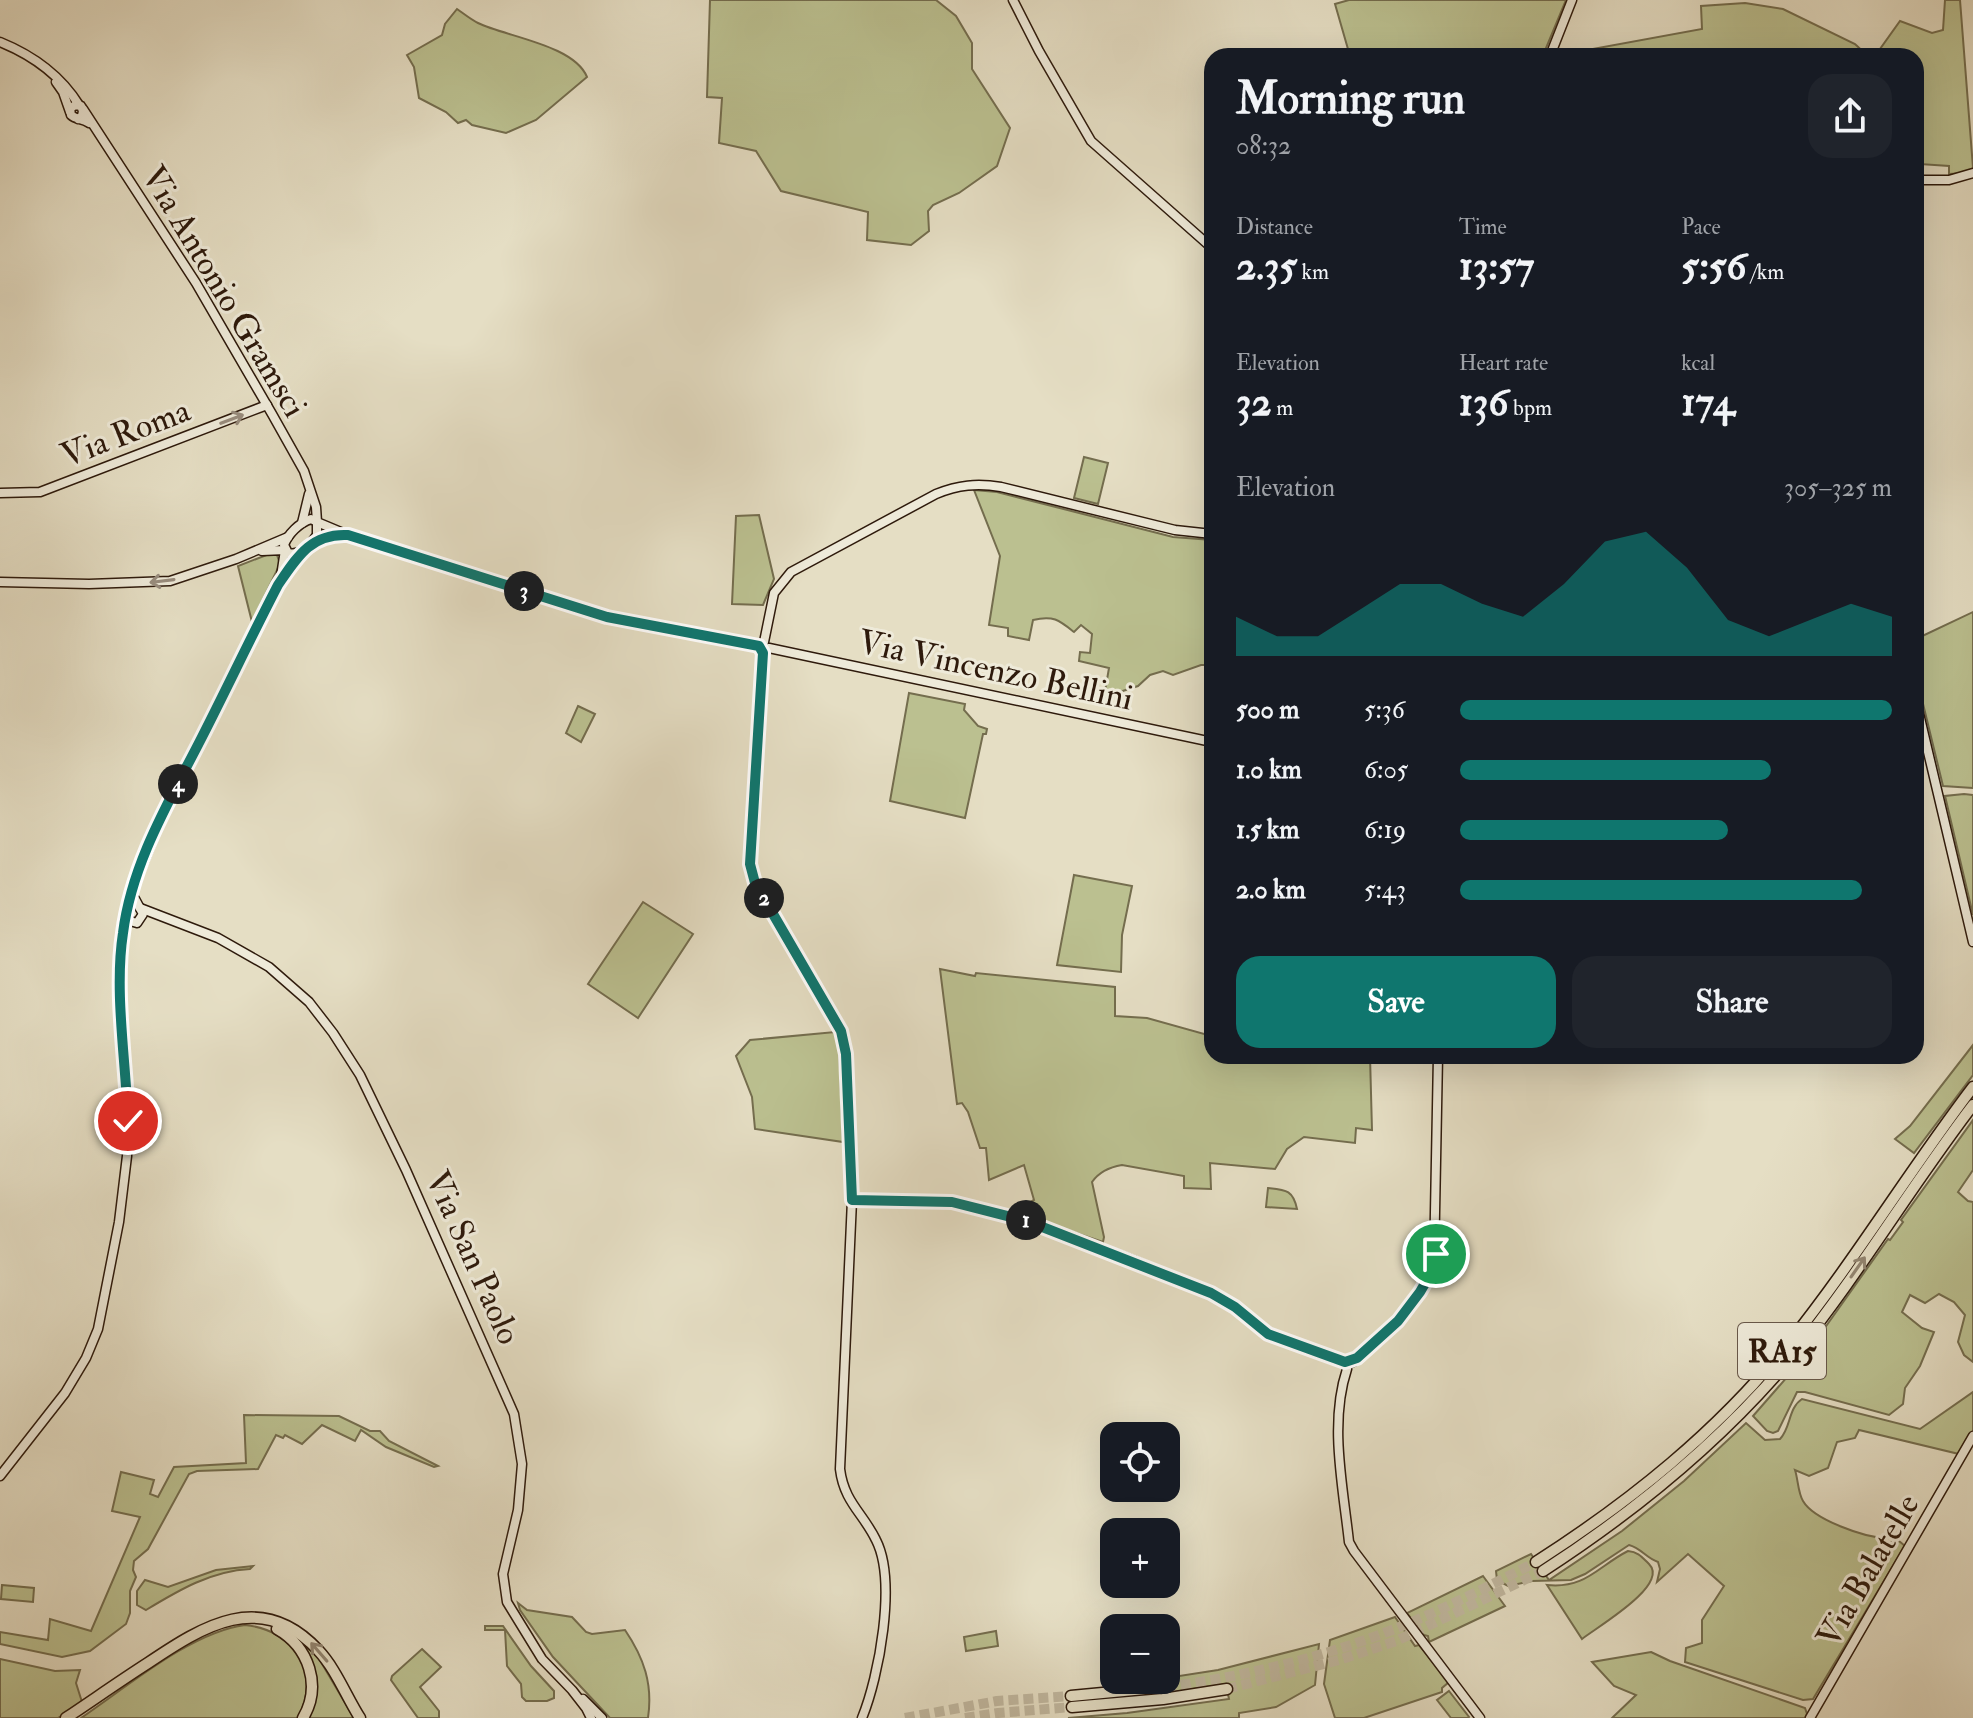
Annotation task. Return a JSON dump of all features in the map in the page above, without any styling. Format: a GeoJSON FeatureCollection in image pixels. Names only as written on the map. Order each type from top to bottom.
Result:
{"type":"FeatureCollection","features":[{"type":"Feature","properties":{"kind":"highway","name":"RA15"},"geometry":{"type":"LineString","coordinates":[[1973,1087],[1823,1298],[1742,1396],[1698,1440],[1628,1500],[1540,1567],[1634,1509],[1676,1475],[1749,1405],[1832,1304],[1973,1105]]}},
{"type":"Feature","properties":{"kind":"highway"},"geometry":{"type":"LineString","coordinates":[[66,1718],[192,1634],[221,1621],[244,1617],[283,1625],[311,1643],[329,1664],[360,1718]]}},
{"type":"Feature","properties":{"kind":"highway"},"geometry":{"type":"LineString","coordinates":[[76,1718],[193,1639],[212,1629],[245,1622],[280,1630],[293,1640],[304,1656],[312,1686],[303,1718]]}},
{"type":"Feature","properties":{"kind":"highway"},"geometry":{"type":"LineString","coordinates":[[1122,1694],[1071,1702],[1163,1699],[1227,1689]]}},
{"type":"Feature","properties":{"kind":"main road"},"geometry":{"type":"LineString","coordinates":[[1013,0],[1091,141],[1204,241]]}},
{"type":"Feature","properties":{"kind":"main road"},"geometry":{"type":"LineString","coordinates":[[1553,48],[1572,0]]}},
{"type":"Feature","properties":{"kind":"main road"},"geometry":{"type":"LineString","coordinates":[[0,42],[22,52],[46,69],[63,92],[71,117],[90,124]]}},
{"type":"Feature","properties":{"kind":"main road","name":"Via Antonio Gramsci"},"geometry":{"type":"LineString","coordinates":[[46,69],[63,82],[81,107],[196,283],[304,471],[319,520]]}},
{"type":"Feature","properties":{"kind":"main road"},"geometry":{"type":"LineString","coordinates":[[70,112],[73,106],[81,107],[83,115],[78,119]]}},
{"type":"Feature","properties":{"kind":"main road"},"geometry":{"type":"LineString","coordinates":[[1924,180],[1949,180],[1973,173]]}},
{"type":"Feature","properties":{"kind":"main road","name":"Via Roma"},"geometry":{"type":"LineString","coordinates":[[0,493],[35,494],[267,405]]}},
{"type":"Feature","properties":{"kind":"main road"},"geometry":{"type":"LineString","coordinates":[[862,1718],[876,1675],[886,1574],[877,1542],[846,1494],[840,1469],[852,1200],[846,1054],[841,1031],[755,883],[750,864],[764,648],[771,600],[777,586],[786,577],[936,494],[959,486],[976,484],[1001,487],[1175,530],[1204,533]]}},
{"type":"Feature","properties":{"kind":"main road"},"geometry":{"type":"LineString","coordinates":[[301,523],[309,489]]}},
{"type":"Feature","properties":{"kind":"main road"},"geometry":{"type":"LineString","coordinates":[[0,1476],[77,1375],[101,1318],[122,1204],[128,1140],[122,937],[127,914],[135,903],[137,873],[159,820],[278,585],[284,568],[284,545],[288,537],[301,523],[319,520],[319,532],[278,585]]}},
{"type":"Feature","properties":{"kind":"main road","name":"Via Vincenzo Bellini"},"geometry":{"type":"LineString","coordinates":[[319,520],[348,535],[607,617],[1204,740]]}},
{"type":"Feature","properties":{"kind":"main road"},"geometry":{"type":"LineString","coordinates":[[311,543],[331,535],[348,535]]}},
{"type":"Feature","properties":{"kind":"main road"},"geometry":{"type":"LineString","coordinates":[[0,582],[170,581],[288,537]]}},
{"type":"Feature","properties":{"kind":"main road"},"geometry":{"type":"LineString","coordinates":[[256,551],[285,550],[291,554],[303,550]]}},
{"type":"Feature","properties":{"kind":"main road"},"geometry":{"type":"LineString","coordinates":[[1924,735],[1973,942]]}},
{"type":"Feature","properties":{"kind":"main road"},"geometry":{"type":"LineString","coordinates":[[122,954],[127,936],[143,914],[135,903]]}},
{"type":"Feature","properties":{"kind":"main road"},"geometry":{"type":"LineString","coordinates":[[135,903],[173,922]]}},
{"type":"Feature","properties":{"kind":"main road"},"geometry":{"type":"LineString","coordinates":[[127,914],[130,921],[173,922]]}},
{"type":"Feature","properties":{"kind":"main road","name":"Via San Paolo"},"geometry":{"type":"LineString","coordinates":[[173,922],[238,948],[280,976],[321,1017],[360,1075],[511,1403],[520,1440],[522,1471],[518,1510],[503,1574],[504,1591],[514,1615],[537,1650],[572,1690]]}},
{"type":"Feature","properties":{"kind":"main road"},"geometry":{"type":"LineString","coordinates":[[1438,1064],[1434,1264],[1420,1292],[1404,1314],[1348,1364],[1340,1403],[1338,1437],[1349,1542],[1480,1718]]}},
{"type":"Feature","properties":{"kind":"main road"},"geometry":{"type":"LineString","coordinates":[[852,1200],[952,1202],[1044,1226],[1211,1293],[1235,1307],[1268,1334],[1348,1364]]}},
{"type":"Feature","properties":{"kind":"main road","name":"Via Balatelle"},"geometry":{"type":"LineString","coordinates":[[1810,1718],[1971,1442]]}},
{"type":"Feature","properties":{"kind":"main road"},"geometry":{"type":"LineString","coordinates":[[572,1690],[591,1718]]}},
{"type":"Feature","properties":{"kind":"main road"},"geometry":{"type":"LineString","coordinates":[[572,1690],[602,1718]]}},
{"type":"Feature","properties":{"kind":"green space"},"geometry":{"type":"Polygon","coordinates":[[[710,0],[936,0],[956,16],[972,43],[972,69],[1010,128],[997,166],[959,193],[933,205],[928,211],[929,231],[911,245],[867,240],[868,212],[781,191],[756,151],[719,143],[722,98],[707,97],[710,0]]]}},
{"type":"Feature","properties":{"kind":"green space"},"geometry":{"type":"Polygon","coordinates":[[[1349,0],[1566,0],[1546,48],[1348,48],[1335,4],[1349,0]]]}},
{"type":"Feature","properties":{"kind":"green space"},"geometry":{"type":"Polygon","coordinates":[[[1945,0],[1960,0],[1973,168],[1965,173],[1949,174],[1949,166],[1924,164],[1924,48],[1881,48],[1900,21],[1932,33],[1943,30],[1945,0]]]}},
{"type":"Feature","properties":{"kind":"green space"},"geometry":{"type":"Polygon","coordinates":[[[1745,3],[1783,9],[1859,48],[1598,48],[1702,29],[1701,6],[1745,3]]]}},
{"type":"Feature","properties":{"kind":"green space"},"geometry":{"type":"Polygon","coordinates":[[[457,9],[478,23],[569,57],[587,77],[536,120],[506,133],[472,125],[466,120],[458,123],[446,112],[419,98],[414,67],[407,55],[442,35],[445,24],[457,9]]]}},
{"type":"Feature","properties":{"kind":"green space"},"geometry":{"type":"Polygon","coordinates":[[[1084,457],[1108,463],[1098,504],[1074,498],[1084,457]]]}},
{"type":"Feature","properties":{"kind":"green space"},"geometry":{"type":"Polygon","coordinates":[[[974,490],[997,492],[1173,537],[1204,539],[1204,665],[1173,675],[1163,671],[1150,675],[1138,686],[1104,697],[1109,668],[1079,661],[1080,652],[1090,653],[1092,634],[1081,625],[1074,632],[1055,620],[1033,620],[1029,640],[1008,636],[1008,628],[989,625],[1000,556],[974,490]]]}},
{"type":"Feature","properties":{"kind":"green space"},"geometry":{"type":"Polygon","coordinates":[[[759,515],[774,579],[763,605],[732,604],[736,516],[759,515]]]}},
{"type":"Feature","properties":{"kind":"green space"},"geometry":{"type":"Polygon","coordinates":[[[269,554],[277,555],[280,564],[252,622],[238,566],[269,554]]]}},
{"type":"Feature","properties":{"kind":"green space"},"geometry":{"type":"Polygon","coordinates":[[[1973,612],[1973,788],[1943,786],[1924,708],[1924,635],[1973,612]]]}},
{"type":"Feature","properties":{"kind":"green space"},"geometry":{"type":"Polygon","coordinates":[[[909,693],[965,704],[964,710],[978,726],[987,729],[983,734],[965,818],[890,801],[909,693]]]}},
{"type":"Feature","properties":{"kind":"green space"},"geometry":{"type":"Polygon","coordinates":[[[578,706],[595,714],[581,742],[566,733],[578,706]]]}},
{"type":"Feature","properties":{"kind":"green space"},"geometry":{"type":"Polygon","coordinates":[[[1973,795],[1973,915],[1945,796],[1973,795]]]}},
{"type":"Feature","properties":{"kind":"green space"},"geometry":{"type":"Polygon","coordinates":[[[1074,875],[1132,886],[1122,935],[1121,972],[1057,965],[1074,875]]]}},
{"type":"Feature","properties":{"kind":"green space"},"geometry":{"type":"Polygon","coordinates":[[[643,902],[693,934],[638,1018],[588,984],[643,902]]]}},
{"type":"Feature","properties":{"kind":"green space"},"geometry":{"type":"Polygon","coordinates":[[[940,969],[975,976],[976,973],[1115,987],[1115,1016],[1147,1018],[1204,1034],[1204,1064],[1370,1064],[1372,1130],[1356,1128],[1355,1143],[1304,1137],[1287,1149],[1275,1169],[1210,1163],[1211,1189],[1184,1188],[1184,1176],[1122,1165],[1109,1169],[1092,1182],[1103,1242],[1022,1215],[1021,1207],[1034,1200],[1024,1165],[989,1180],[986,1148],[980,1148],[968,1112],[962,1103],[957,1104],[940,969]]]}},
{"type":"Feature","properties":{"kind":"green space"},"geometry":{"type":"Polygon","coordinates":[[[835,1032],[839,1047],[843,1142],[755,1129],[752,1097],[736,1056],[750,1040],[835,1032]]]}},
{"type":"Feature","properties":{"kind":"green space"},"geometry":{"type":"Polygon","coordinates":[[[1973,1045],[1973,1075],[1914,1153],[1895,1139],[1910,1126],[1973,1045]]]}},
{"type":"Feature","properties":{"kind":"green space"},"geometry":{"type":"Polygon","coordinates":[[[1973,1120],[1973,1170],[1958,1192],[1973,1202],[1973,1362],[1964,1355],[1958,1342],[1965,1315],[1954,1302],[1939,1294],[1925,1303],[1910,1295],[1902,1312],[1922,1328],[1934,1332],[1920,1366],[1905,1388],[1903,1404],[1889,1415],[1797,1392],[1778,1431],[1767,1431],[1753,1416],[1802,1360],[1973,1120]]]}},
{"type":"Feature","properties":{"kind":"green space"},"geometry":{"type":"Polygon","coordinates":[[[1268,1188],[1288,1192],[1297,1209],[1266,1207],[1268,1188]]]}},
{"type":"Feature","properties":{"kind":"green space"},"geometry":{"type":"Polygon","coordinates":[[[1973,1392],[1973,1431],[1959,1454],[1859,1430],[1855,1438],[1837,1442],[1828,1468],[1809,1476],[1795,1470],[1801,1498],[1818,1515],[1853,1531],[1885,1538],[1885,1543],[1899,1541],[1905,1546],[1813,1699],[1803,1700],[1685,1662],[1686,1648],[1702,1643],[1702,1620],[1724,1586],[1688,1554],[1657,1582],[1658,1562],[1629,1545],[1571,1580],[1532,1581],[1508,1586],[1497,1580],[1496,1571],[1531,1554],[1549,1580],[1622,1531],[1684,1481],[1746,1423],[1765,1440],[1780,1439],[1794,1408],[1802,1399],[1920,1429],[1973,1392]]]}},
{"type":"Feature","properties":{"kind":"green space"},"geometry":{"type":"Polygon","coordinates":[[[244,1415],[339,1416],[370,1431],[380,1431],[389,1441],[438,1466],[386,1447],[361,1430],[355,1441],[322,1425],[302,1444],[285,1435],[283,1438],[276,1435],[258,1469],[197,1471],[189,1474],[148,1549],[134,1561],[136,1577],[130,1591],[130,1613],[126,1624],[90,1651],[62,1657],[0,1644],[0,1632],[48,1640],[50,1619],[91,1631],[140,1517],[112,1511],[121,1472],[154,1480],[150,1494],[158,1497],[174,1467],[246,1463],[244,1415]]]}},
{"type":"Feature","properties":{"kind":"green space"},"geometry":{"type":"Polygon","coordinates":[[[1628,1551],[1649,1564],[1653,1573],[1650,1583],[1629,1605],[1582,1639],[1547,1585],[1582,1580],[1628,1551]]]}},
{"type":"Feature","properties":{"kind":"green space"},"geometry":{"type":"Polygon","coordinates":[[[253,1566],[196,1583],[146,1610],[137,1605],[137,1591],[145,1580],[168,1587],[216,1570],[253,1566]]]}},
{"type":"Feature","properties":{"kind":"green space"},"geometry":{"type":"Polygon","coordinates":[[[1483,1576],[1505,1606],[1429,1642],[1428,1636],[1407,1613],[1483,1576]]]}},
{"type":"Feature","properties":{"kind":"green space"},"geometry":{"type":"Polygon","coordinates":[[[2,1585],[34,1588],[33,1602],[1,1599],[2,1585]]]}},
{"type":"Feature","properties":{"kind":"green space"},"geometry":{"type":"Polygon","coordinates":[[[518,1603],[527,1610],[572,1617],[592,1634],[625,1630],[646,1672],[648,1718],[610,1718],[553,1657],[518,1603]]]}},
{"type":"Feature","properties":{"kind":"green space"},"geometry":{"type":"Polygon","coordinates":[[[1395,1617],[1415,1646],[1419,1645],[1449,1682],[1442,1692],[1364,1718],[1335,1718],[1324,1684],[1330,1640],[1395,1617]]]}},
{"type":"Feature","properties":{"kind":"green space"},"geometry":{"type":"Polygon","coordinates":[[[245,1625],[277,1635],[290,1644],[299,1656],[307,1685],[298,1718],[81,1718],[182,1649],[224,1630],[245,1625]]]}},
{"type":"Feature","properties":{"kind":"green space"},"geometry":{"type":"Polygon","coordinates":[[[485,1626],[503,1626],[531,1666],[554,1691],[554,1698],[526,1701],[522,1697],[521,1684],[507,1666],[505,1630],[485,1630],[485,1626]]]}},
{"type":"Feature","properties":{"kind":"green space"},"geometry":{"type":"Polygon","coordinates":[[[996,1631],[998,1646],[966,1651],[964,1637],[996,1631]]]}},
{"type":"Feature","properties":{"kind":"green space"},"geometry":{"type":"Polygon","coordinates":[[[293,1635],[318,1657],[354,1718],[307,1718],[314,1694],[293,1635]]]}},
{"type":"Feature","properties":{"kind":"green space"},"geometry":{"type":"Polygon","coordinates":[[[1319,1644],[1315,1685],[1276,1707],[1239,1713],[1239,1718],[1068,1718],[1229,1699],[1226,1684],[1180,1691],[1180,1676],[1218,1670],[1319,1644]]]}},
{"type":"Feature","properties":{"kind":"green space"},"geometry":{"type":"Polygon","coordinates":[[[422,1649],[441,1667],[420,1687],[439,1711],[439,1718],[418,1718],[391,1680],[422,1649]]]}},
{"type":"Feature","properties":{"kind":"green space"},"geometry":{"type":"Polygon","coordinates":[[[1651,1652],[1805,1708],[1807,1714],[1805,1718],[1612,1718],[1636,1695],[1614,1686],[1592,1662],[1651,1652]]]}},
{"type":"Feature","properties":{"kind":"green space"},"geometry":{"type":"Polygon","coordinates":[[[0,1659],[55,1671],[80,1670],[76,1683],[82,1702],[58,1718],[0,1718],[0,1659]]]}},
{"type":"Feature","properties":{"kind":"green space"},"geometry":{"type":"Polygon","coordinates":[[[1449,1691],[1468,1718],[1451,1718],[1437,1700],[1449,1691]]]}},
{"type":"Feature","properties":{"kind":"tunnel"},"geometry":{"type":"LineString","coordinates":[[1180,1685],[1281,1665],[1365,1640],[1410,1623],[1536,1562]]}},
{"type":"Feature","properties":{"kind":"tunnel"},"geometry":{"type":"LineString","coordinates":[[1227,1689],[1339,1660],[1396,1641],[1543,1571]]}},
{"type":"Feature","properties":{"kind":"tunnel"},"geometry":{"type":"LineString","coordinates":[[905,1718],[997,1701],[1071,1696]]}},
{"type":"Feature","properties":{"kind":"tunnel"},"geometry":{"type":"LineString","coordinates":[[965,1718],[1072,1707]]}},
{"type":"Feature","properties":{"kind":"route"},"geometry":{"type":"LineString","coordinates":[[128,1121],[122,937],[137,873],[159,820],[278,585],[297,556],[311,543],[331,535],[348,535],[607,617],[759,646],[763,653],[750,864],[755,883],[841,1031],[846,1054],[852,1200],[952,1202],[1044,1226],[1211,1293],[1235,1307],[1268,1334],[1345,1362],[1353,1362],[1398,1321],[1431,1273],[1436,1254]]}}]}
